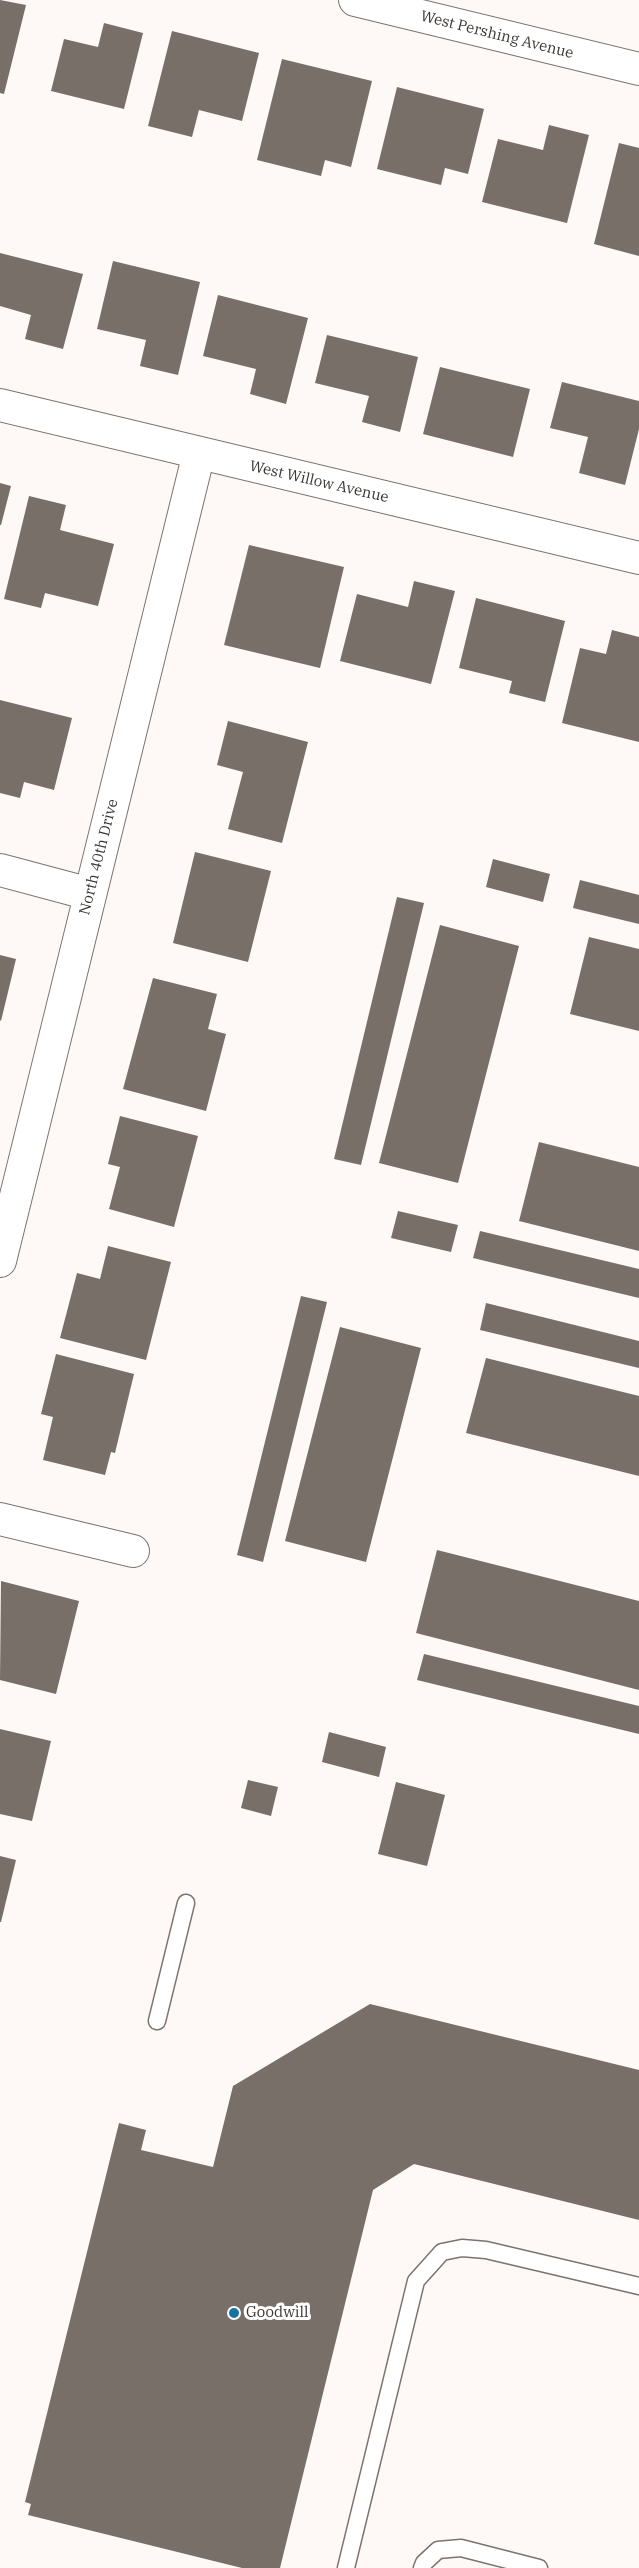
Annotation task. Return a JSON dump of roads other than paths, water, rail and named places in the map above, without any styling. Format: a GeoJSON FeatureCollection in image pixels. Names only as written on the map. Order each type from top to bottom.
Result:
{"type":"FeatureCollection","features":[{"type":"Feature","properties":{"kind":"street","name":"West Pershing Avenue"},"geometry":{"type":"LineString","coordinates":[[355,0],[639,69]]}},
{"type":"Feature","properties":{"kind":"street","name":"West Willow Avenue"},"geometry":{"type":"LineString","coordinates":[[0,405],[639,558]]}},
{"type":"Feature","properties":{"kind":"street","name":"North 40th Drive"},"geometry":{"type":"LineString","coordinates":[[0,1261],[199,453]]}},
{"type":"Feature","properties":{"kind":"street"},"geometry":{"type":"LineString","coordinates":[[0,870],[56,883],[90,894]]}},
{"type":"Feature","properties":{"kind":"street"},"geometry":{"type":"LineString","coordinates":[[0,1519],[134,1551]]}},
{"type":"Feature","properties":{"kind":"lane"},"geometry":{"type":"LineString","coordinates":[[157,2021],[186,1903]]}},
{"type":"Feature","properties":{"kind":"lane"},"geometry":{"type":"LineString","coordinates":[[346,2568],[416,2281],[442,2252],[462,2248],[486,2250],[639,2286]]}},
{"type":"Feature","properties":{"kind":"lane"},"geometry":{"type":"LineString","coordinates":[[422,2568],[424,2563],[438,2550],[461,2548],[539,2568]]}},
{"type":"Feature","properties":{"kind":"place","name":"Goodwill"},"geometry":{"type":"Point","coordinates":[234,2313]}}]}
